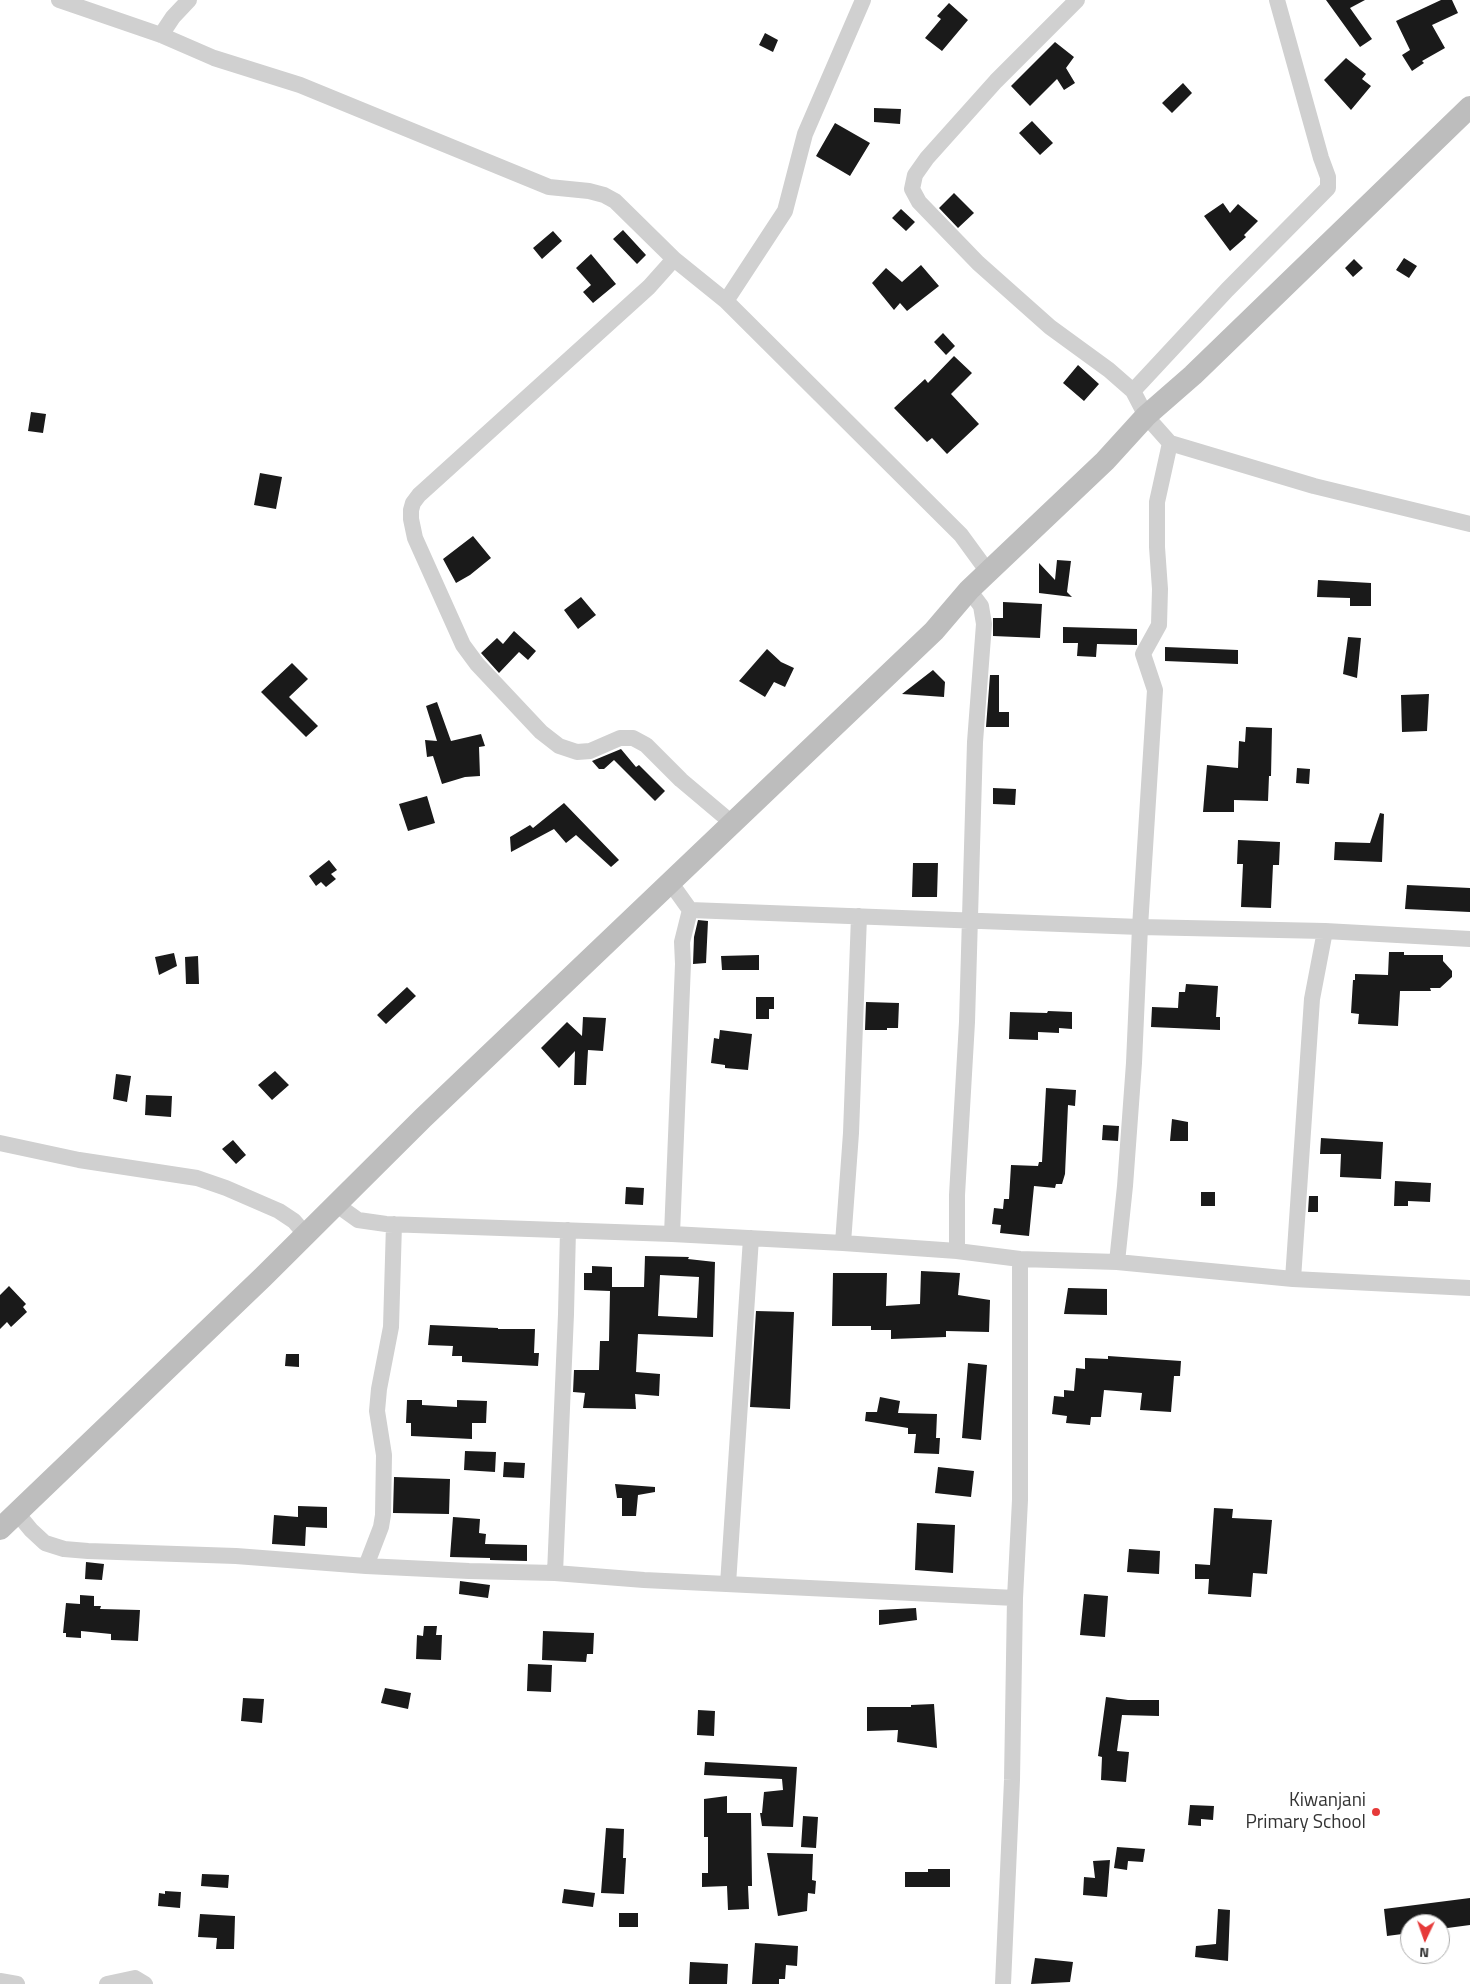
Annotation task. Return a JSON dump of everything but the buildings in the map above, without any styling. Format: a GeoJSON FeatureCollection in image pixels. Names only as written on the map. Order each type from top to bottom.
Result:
{"type":"FeatureCollection","features":[{"type":"Feature","properties":{"kind":"street"},"geometry":{"type":"LineString","coordinates":[[59,0],[161,35],[214,58],[300,85],[550,187],[589,191],[604,195],[615,201],[674,259],[726,301],[961,535],[988,572]]}},
{"type":"Feature","properties":{"kind":"street"},"geometry":{"type":"LineString","coordinates":[[161,35],[173,17],[189,0]]}},
{"type":"Feature","properties":{"kind":"street"},"geometry":{"type":"LineString","coordinates":[[726,301],[785,211],[805,134],[863,0]]}},
{"type":"Feature","properties":{"kind":"street"},"geometry":{"type":"LineString","coordinates":[[1077,0],[996,81],[927,158],[915,175],[912,189],[918,202],[978,263],[1050,327],[1109,370],[1133,391],[1146,416],[1170,443],[1314,486],[1470,524]]}},
{"type":"Feature","properties":{"kind":"street"},"geometry":{"type":"LineString","coordinates":[[1133,391],[1227,290],[1328,188],[1328,177],[1277,0]]}},
{"type":"Feature","properties":{"kind":"street"},"geometry":{"type":"LineString","coordinates":[[0,1528],[337,1205],[422,1118],[934,631],[969,590],[1105,461],[1146,416],[1194,375],[1470,107]]}},
{"type":"Feature","properties":{"kind":"street"},"geometry":{"type":"LineString","coordinates":[[674,259],[649,287],[419,494],[413,503],[411,519],[415,538],[462,645],[477,664],[541,732],[559,746],[577,752],[590,751],[620,738],[633,738],[646,746],[681,780],[732,823]]}},
{"type":"Feature","properties":{"kind":"street"},"geometry":{"type":"LineString","coordinates":[[1118,1262],[1134,1063],[1140,927],[1155,690],[1143,654],[1159,625],[1160,590],[1157,547],[1157,502],[1170,443]]}},
{"type":"Feature","properties":{"kind":"street"},"geometry":{"type":"LineString","coordinates":[[957,1251],[957,1195],[968,1022],[975,742],[984,624],[981,606],[969,590]]}},
{"type":"Feature","properties":{"kind":"street"},"geometry":{"type":"LineString","coordinates":[[670,882],[690,910],[682,942],[683,964],[672,1234]]}},
{"type":"Feature","properties":{"kind":"street"},"geometry":{"type":"LineString","coordinates":[[690,910],[1140,927],[1325,931],[1470,939]]}},
{"type":"Feature","properties":{"kind":"street"},"geometry":{"type":"LineString","coordinates":[[843,1243],[851,1134],[859,916]]}},
{"type":"Feature","properties":{"kind":"street"},"geometry":{"type":"LineString","coordinates":[[1293,1279],[1295,1224],[1306,1104],[1312,999],[1325,931]]}},
{"type":"Feature","properties":{"kind":"street"},"geometry":{"type":"LineString","coordinates":[[0,1143],[79,1160],[197,1178],[226,1188],[280,1212],[294,1221],[306,1235]]}},
{"type":"Feature","properties":{"kind":"street"},"geometry":{"type":"LineString","coordinates":[[337,1205],[358,1220],[394,1224],[672,1234],[843,1243],[957,1251],[1020,1259],[1118,1262],[1293,1279],[1470,1288]]}},
{"type":"Feature","properties":{"kind":"street"},"geometry":{"type":"LineString","coordinates":[[366,1566],[381,1527],[383,1515],[384,1455],[377,1411],[390,1327],[394,1224]]}},
{"type":"Feature","properties":{"kind":"street"},"geometry":{"type":"LineString","coordinates":[[555,1573],[568,1230]]}},
{"type":"Feature","properties":{"kind":"street"},"geometry":{"type":"LineString","coordinates":[[728,1584],[751,1238]]}},
{"type":"Feature","properties":{"kind":"street"},"geometry":{"type":"LineString","coordinates":[[1003,1984],[1012,1780],[1015,1598],[1020,1500],[1020,1259]]}},
{"type":"Feature","properties":{"kind":"street"},"geometry":{"type":"LineString","coordinates":[[17,1513],[45,1543],[64,1549],[236,1556],[366,1566],[555,1573],[644,1580],[1015,1598]]}},
{"type":"Feature","properties":{"kind":"street"},"geometry":{"type":"LineString","coordinates":[[107,1984],[135,1978],[145,1984]]}},
{"type":"Feature","properties":{"kind":"street"},"geometry":{"type":"LineString","coordinates":[[0,1981],[17,1984]]}},
{"type":"Feature","properties":{"kind":"place","name":"Kiwanjani Primary School"},"geometry":{"type":"Point","coordinates":[1376,1812]}}]}
